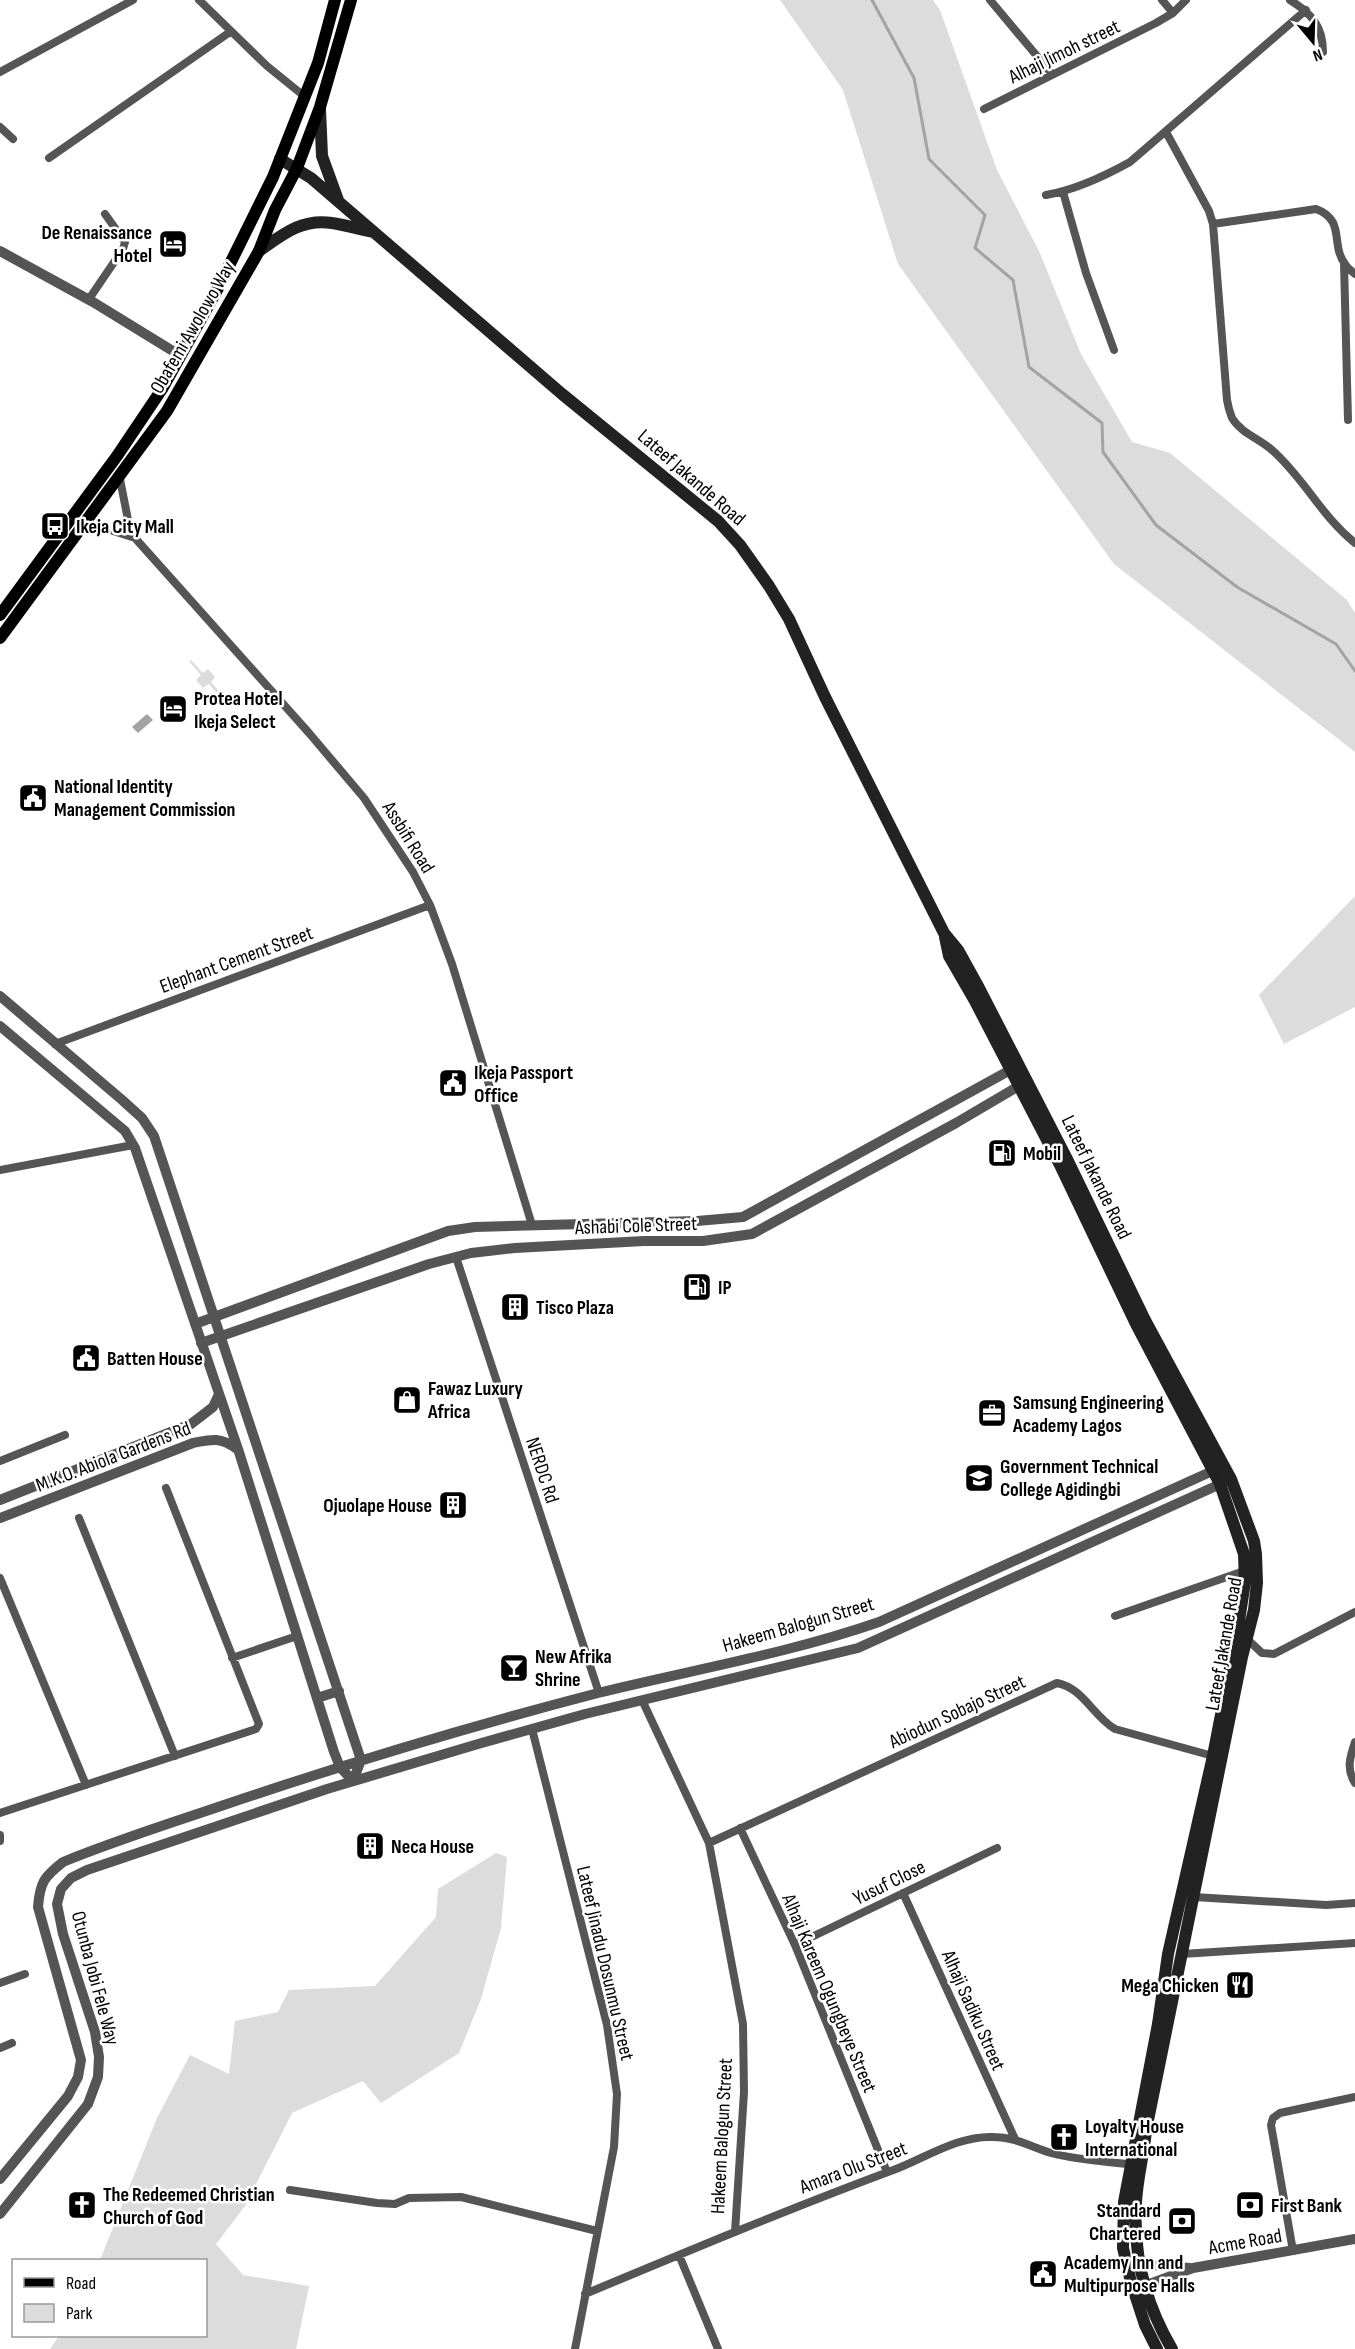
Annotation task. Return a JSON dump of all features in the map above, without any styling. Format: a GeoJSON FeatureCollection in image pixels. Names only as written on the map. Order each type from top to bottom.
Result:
{"type":"FeatureCollection","features":[{"type":"Feature","properties":{"kind":"main road","name":"Obafemi Awolowo Way"},"geometry":{"type":"LineString","coordinates":[[0,615],[117,456],[162,389],[217,290],[280,159],[318,63],[335,0]]}},
{"type":"Feature","properties":{"kind":"main road","name":"Obafemi Awolowo Way"},"geometry":{"type":"LineString","coordinates":[[0,638],[167,411],[259,251],[275,210],[297,168],[320,107],[351,0]]}},
{"type":"Feature","properties":{"kind":"main road"},"geometry":{"type":"LineString","coordinates":[[320,107],[322,156],[339,201]]}},
{"type":"Feature","properties":{"kind":"main road","name":"Lateef Jakande Road"},"geometry":{"type":"LineString","coordinates":[[280,159],[297,168],[339,201],[562,394],[718,521],[740,545],[770,586],[944,933],[958,950],[980,988],[1022,1084],[1068,1161],[1254,1541],[1257,1583],[1247,1639],[1146,2130],[1124,2202],[1124,2248],[1134,2266],[1145,2325],[1157,2349]]}},
{"type":"Feature","properties":{"kind":"main road"},"geometry":{"type":"LineString","coordinates":[[259,251],[291,229],[310,223],[334,223],[374,232]]}},
{"type":"Feature","properties":{"kind":"main road","name":"Lateef Jakande Road"},"geometry":{"type":"LineString","coordinates":[[1136,2165],[1168,1953],[1213,1756],[1245,1582],[1242,1544],[1225,1482]]}},
{"type":"Feature","properties":{"kind":"main road","name":"Lateef Jakande Road"},"geometry":{"type":"LineString","coordinates":[[1139,2288],[1172,2349]]}},
{"type":"Feature","properties":{"kind":"street"},"geometry":{"type":"LineString","coordinates":[[0,72],[133,0]]}},
{"type":"Feature","properties":{"kind":"street"},"geometry":{"type":"LineString","coordinates":[[199,0],[267,66],[304,96]]}},
{"type":"Feature","properties":{"kind":"street"},"geometry":{"type":"LineString","coordinates":[[990,0],[1052,74]]}},
{"type":"Feature","properties":{"kind":"street"},"geometry":{"type":"LineString","coordinates":[[1162,0],[1173,13]]}},
{"type":"Feature","properties":{"kind":"street","name":"Alhaji Jimoh street"},"geometry":{"type":"LineString","coordinates":[[984,109],[1116,44],[1173,13],[1186,0]]}},
{"type":"Feature","properties":{"kind":"street"},"geometry":{"type":"LineString","coordinates":[[1290,0],[1314,18],[1320,31],[1323,52]]}},
{"type":"Feature","properties":{"kind":"street"},"geometry":{"type":"LineString","coordinates":[[1046,195],[1064,192],[1110,174],[1130,162],[1306,10]]}},
{"type":"Feature","properties":{"kind":"street"},"geometry":{"type":"LineString","coordinates":[[49,158],[230,32]]}},
{"type":"Feature","properties":{"kind":"street"},"geometry":{"type":"LineString","coordinates":[[0,128],[13,140]]}},
{"type":"Feature","properties":{"kind":"street"},"geometry":{"type":"LineString","coordinates":[[1166,132],[1209,211],[1213,224],[1227,400],[1232,418],[1246,432],[1270,448],[1299,477],[1336,527],[1355,543]]}},
{"type":"Feature","properties":{"kind":"street"},"geometry":{"type":"LineString","coordinates":[[1064,192],[1086,273],[1113,350]]}},
{"type":"Feature","properties":{"kind":"street"},"geometry":{"type":"LineString","coordinates":[[1213,224],[1316,209],[1327,213],[1333,220],[1344,263],[1348,420]]}},
{"type":"Feature","properties":{"kind":"street"},"geometry":{"type":"LineString","coordinates":[[89,299],[123,249],[125,242],[105,214]]}},
{"type":"Feature","properties":{"kind":"street"},"geometry":{"type":"LineString","coordinates":[[0,251],[89,299],[181,356]]}},
{"type":"Feature","properties":{"kind":"street"},"geometry":{"type":"LineString","coordinates":[[1344,263],[1355,274]]}},
{"type":"Feature","properties":{"kind":"street"},"geometry":{"type":"LineString","coordinates":[[119,474],[129,525],[135,538]]}},
{"type":"Feature","properties":{"kind":"street"},"geometry":{"type":"LineString","coordinates":[[78,531],[107,529],[135,538]]}},
{"type":"Feature","properties":{"kind":"street","name":"Assbifi Road"},"geometry":{"type":"LineString","coordinates":[[135,538],[364,798],[413,872],[430,905],[452,964],[532,1225]]}},
{"type":"Feature","properties":{"kind":"street","name":"Elephant Cement Street"},"geometry":{"type":"LineString","coordinates":[[55,1044],[430,905]]}},
{"type":"Feature","properties":{"kind":"street"},"geometry":{"type":"LineString","coordinates":[[0,996],[135,1112],[154,1136],[361,1760],[353,1781],[340,1767],[238,1449],[133,1145],[125,1131],[0,1026]]}},
{"type":"Feature","properties":{"kind":"street","name":"Ashabi Cole Street"},"geometry":{"type":"LineString","coordinates":[[195,1324],[448,1231],[475,1227],[697,1221],[743,1217],[1014,1068]]}},
{"type":"Feature","properties":{"kind":"street","name":"Ashabi Cole Street"},"geometry":{"type":"LineString","coordinates":[[201,1343],[471,1252],[644,1241],[703,1241],[752,1234],[1022,1084]]}},
{"type":"Feature","properties":{"kind":"street"},"geometry":{"type":"LineString","coordinates":[[956,1100],[965,1117]]}},
{"type":"Feature","properties":{"kind":"street"},"geometry":{"type":"LineString","coordinates":[[0,1170],[133,1145]]}},
{"type":"Feature","properties":{"kind":"street","name":"NERDC Rd"},"geometry":{"type":"LineString","coordinates":[[456,1257],[599,1693]]}},
{"type":"Feature","properties":{"kind":"street"},"geometry":{"type":"LineString","coordinates":[[278,1294],[285,1314]]}},
{"type":"Feature","properties":{"kind":"street","name":"M.K.O. Abiola Gardens Rd"},"geometry":{"type":"LineString","coordinates":[[0,1500],[191,1424],[213,1407],[219,1394]]}},
{"type":"Feature","properties":{"kind":"street"},"geometry":{"type":"LineString","coordinates":[[0,1461],[65,1435]]}},
{"type":"Feature","properties":{"kind":"street","name":"M.K.O. Abiola Gardens Rd"},"geometry":{"type":"LineString","coordinates":[[0,1518],[193,1443],[216,1438],[227,1441],[238,1449]]}},
{"type":"Feature","properties":{"kind":"street","name":"Hakeem Balogun Street"},"geometry":{"type":"LineString","coordinates":[[361,1760],[599,1693],[729,1663],[879,1622],[1219,1468]]}},
{"type":"Feature","properties":{"kind":"street","name":"Hakeem Balogun Street"},"geometry":{"type":"LineString","coordinates":[[353,1781],[642,1700],[858,1648],[1225,1482]]}},
{"type":"Feature","properties":{"kind":"street"},"geometry":{"type":"LineString","coordinates":[[0,1813],[256,1729],[259,1724],[231,1658],[166,1488]]}},
{"type":"Feature","properties":{"kind":"street"},"geometry":{"type":"LineString","coordinates":[[79,1518],[175,1756]]}},
{"type":"Feature","properties":{"kind":"street"},"geometry":{"type":"LineString","coordinates":[[1069,1535],[1075,1550]]}},
{"type":"Feature","properties":{"kind":"street"},"geometry":{"type":"LineString","coordinates":[[1115,1616],[1244,1571]]}},
{"type":"Feature","properties":{"kind":"street"},"geometry":{"type":"LineString","coordinates":[[0,1578],[86,1785]]}},
{"type":"Feature","properties":{"kind":"street"},"geometry":{"type":"LineString","coordinates":[[1247,1639],[1262,1653],[1274,1654],[1355,1612]]}},
{"type":"Feature","properties":{"kind":"street"},"geometry":{"type":"LineString","coordinates":[[231,1658],[297,1636]]}},
{"type":"Feature","properties":{"kind":"street"},"geometry":{"type":"LineString","coordinates":[[729,1663],[732,1679]]}},
{"type":"Feature","properties":{"kind":"street","name":"Abiodun Sobajo Street"},"geometry":{"type":"LineString","coordinates":[[709,1843],[1057,1683],[1067,1685],[1076,1691],[1104,1722],[1116,1729],[1213,1756]]}},
{"type":"Feature","properties":{"kind":"street"},"geometry":{"type":"LineString","coordinates":[[317,1698],[339,1691]]}},
{"type":"Feature","properties":{"kind":"street","name":"Hakeem Balogun Street"},"geometry":{"type":"LineString","coordinates":[[642,1700],[709,1843],[743,2024],[744,2092],[735,2232]]}},
{"type":"Feature","properties":{"kind":"street","name":"Lateef Jinadu Dosunmu Street"},"geometry":{"type":"LineString","coordinates":[[532,1729],[604,2015],[614,2064],[617,2094],[614,2147],[575,2349]]}},
{"type":"Feature","properties":{"kind":"street"},"geometry":{"type":"LineString","coordinates":[[1355,1742],[1349,1767],[1350,1775],[1355,1783]]}},
{"type":"Feature","properties":{"kind":"street","name":"Otunba Jobi Fele Way"},"geometry":{"type":"LineString","coordinates":[[0,2179],[68,2096],[78,2077],[81,2060],[38,1907],[39,1888],[47,1875],[63,1862],[80,1855],[361,1760]]}},
{"type":"Feature","properties":{"kind":"street","name":"Otunba Jobi Fele Way"},"geometry":{"type":"LineString","coordinates":[[0,2214],[88,2103],[98,2077],[99,2057],[95,2032],[63,1934],[57,1904],[61,1889],[71,1878],[87,1870],[353,1781]]}},
{"type":"Feature","properties":{"kind":"street","name":"Alhaji Kareem Ogungbeye Street"},"geometry":{"type":"LineString","coordinates":[[740,1828],[795,1946],[887,2172]]}},
{"type":"Feature","properties":{"kind":"street"},"geometry":{"type":"LineString","coordinates":[[0,1835],[0,1841]]}},
{"type":"Feature","properties":{"kind":"street","name":"Yusuf Close"},"geometry":{"type":"LineString","coordinates":[[795,1946],[997,1848]]}},
{"type":"Feature","properties":{"kind":"street","name":"Alhaji Sadiku Street"},"geometry":{"type":"LineString","coordinates":[[903,1893],[1015,2139]]}},
{"type":"Feature","properties":{"kind":"street"},"geometry":{"type":"LineString","coordinates":[[1194,1897],[1326,1905],[1355,1903]]}},
{"type":"Feature","properties":{"kind":"street"},"geometry":{"type":"LineString","coordinates":[[1182,1954],[1355,1943]]}},
{"type":"Feature","properties":{"kind":"street"},"geometry":{"type":"LineString","coordinates":[[0,1983],[25,1974]]}},
{"type":"Feature","properties":{"kind":"street"},"geometry":{"type":"LineString","coordinates":[[65,2001],[82,1995]]}},
{"type":"Feature","properties":{"kind":"street"},"geometry":{"type":"LineString","coordinates":[[0,2048],[12,2043]]}},
{"type":"Feature","properties":{"kind":"street"},"geometry":{"type":"LineString","coordinates":[[1293,2251],[1270,2125],[1273,2118],[1280,2113],[1355,2097]]}},
{"type":"Feature","properties":{"kind":"street","name":"Amara Olu Street"},"geometry":{"type":"LineString","coordinates":[[585,2294],[957,2143],[976,2138],[1015,2139],[1051,2153],[1136,2165]]}},
{"type":"Feature","properties":{"kind":"street"},"geometry":{"type":"LineString","coordinates":[[290,2190],[395,2204],[409,2198],[461,2197],[597,2231]]}},
{"type":"Feature","properties":{"kind":"street","name":"Acme Road"},"geometry":{"type":"LineString","coordinates":[[1139,2288],[1193,2268],[1355,2239]]}},
{"type":"Feature","properties":{"kind":"street"},"geometry":{"type":"LineString","coordinates":[[679,2255],[718,2349]]}},
{"type":"Feature","properties":{"kind":"street"},"geometry":{"type":"LineString","coordinates":[[1134,2266],[1193,2268]]}},
{"type":"Feature","properties":{"kind":"green space"},"geometry":{"type":"Polygon","coordinates":[[[780,0],[933,0],[940,10],[997,170],[1039,251],[1081,354],[1132,442],[1170,453],[1347,600],[1355,613],[1355,752],[1114,564],[898,264],[843,90],[780,0]]]}},
{"type":"Feature","properties":{"kind":"green space"},"geometry":{"type":"Polygon","coordinates":[[[191,660],[203,673],[208,669],[215,677],[211,682],[223,696],[221,698],[209,684],[203,688],[196,680],[201,675],[189,661],[191,660]]]}},
{"type":"Feature","properties":{"kind":"green space"},"geometry":{"type":"Polygon","coordinates":[[[1355,896],[1355,1007],[1284,1044],[1259,995],[1355,896]]]}},
{"type":"Feature","properties":{"kind":"green space"},"geometry":{"type":"Polygon","coordinates":[[[496,1853],[507,1857],[501,1928],[481,1999],[459,2053],[381,2103],[363,2081],[292,2113],[245,2206],[216,2244],[243,2275],[309,2286],[296,2349],[50,2349],[58,2337],[207,2337],[207,2259],[100,2259],[157,2118],[190,2055],[229,2074],[235,2021],[278,2012],[289,1990],[375,1986],[436,1917],[438,1889],[496,1853]]]}},
{"type":"Feature","properties":{"kind":"shaded area"},"geometry":{"type":"Polygon","coordinates":[[[147,714],[153,720],[138,733],[132,727],[147,714]]]}},
{"type":"Feature","properties":{"kind":"waterway"},"geometry":{"type":"LineString","coordinates":[[872,0],[914,78],[929,159],[985,215],[975,248],[1013,280],[1029,367],[1102,423],[1103,452],[1156,525],[1237,587],[1336,644],[1355,671]]}},
{"type":"Feature","properties":{"kind":"place","name":"De Renaissance Hotel"},"geometry":{"type":"Point","coordinates":[173,244]}},
{"type":"Feature","properties":{"kind":"place","name":"Ikeja City Mall"},"geometry":{"type":"Point","coordinates":[55,526]}},
{"type":"Feature","properties":{"kind":"place","name":"Protea Hotel Ikeja Select"},"geometry":{"type":"Point","coordinates":[173,709]}},
{"type":"Feature","properties":{"kind":"place","name":"National Identity Management Commission"},"geometry":{"type":"Point","coordinates":[33,798]}},
{"type":"Feature","properties":{"kind":"place","name":"Ikeja Passport Office"},"geometry":{"type":"Point","coordinates":[453,1083]}},
{"type":"Feature","properties":{"kind":"place","name":"Mobil"},"geometry":{"type":"Point","coordinates":[1002,1153]}},
{"type":"Feature","properties":{"kind":"place","name":"IP"},"geometry":{"type":"Point","coordinates":[697,1287]}},
{"type":"Feature","properties":{"kind":"place","name":"Tisco Plaza"},"geometry":{"type":"Point","coordinates":[515,1307]}},
{"type":"Feature","properties":{"kind":"place","name":"Batten House"},"geometry":{"type":"Point","coordinates":[86,1358]}},
{"type":"Feature","properties":{"kind":"place","name":"Fawaz Luxury Africa"},"geometry":{"type":"Point","coordinates":[407,1400]}},
{"type":"Feature","properties":{"kind":"place","name":"Samsung Engineering Academy Lagos"},"geometry":{"type":"Point","coordinates":[992,1413]}},
{"type":"Feature","properties":{"kind":"place","name":"Government Technical College Agidingbi"},"geometry":{"type":"Point","coordinates":[979,1478]}},
{"type":"Feature","properties":{"kind":"place","name":"Ojuolape House"},"geometry":{"type":"Point","coordinates":[453,1505]}},
{"type":"Feature","properties":{"kind":"place","name":"New Afrika Shrine"},"geometry":{"type":"Point","coordinates":[514,1668]}},
{"type":"Feature","properties":{"kind":"place","name":"Neca House"},"geometry":{"type":"Point","coordinates":[370,1846]}},
{"type":"Feature","properties":{"kind":"place","name":"Mega Chicken"},"geometry":{"type":"Point","coordinates":[1240,1985]}},
{"type":"Feature","properties":{"kind":"place","name":"Loyalty House International"},"geometry":{"type":"Point","coordinates":[1064,2137]}},
{"type":"Feature","properties":{"kind":"place","name":"The Redeemed Christian Church of God"},"geometry":{"type":"Point","coordinates":[82,2205]}},
{"type":"Feature","properties":{"kind":"place","name":"First Bank"},"geometry":{"type":"Point","coordinates":[1250,2205]}},
{"type":"Feature","properties":{"kind":"place","name":"Standard Chartered"},"geometry":{"type":"Point","coordinates":[1182,2221]}},
{"type":"Feature","properties":{"kind":"place","name":"Academy Inn and Multipurpose Halls"},"geometry":{"type":"Point","coordinates":[1043,2274]}}]}
